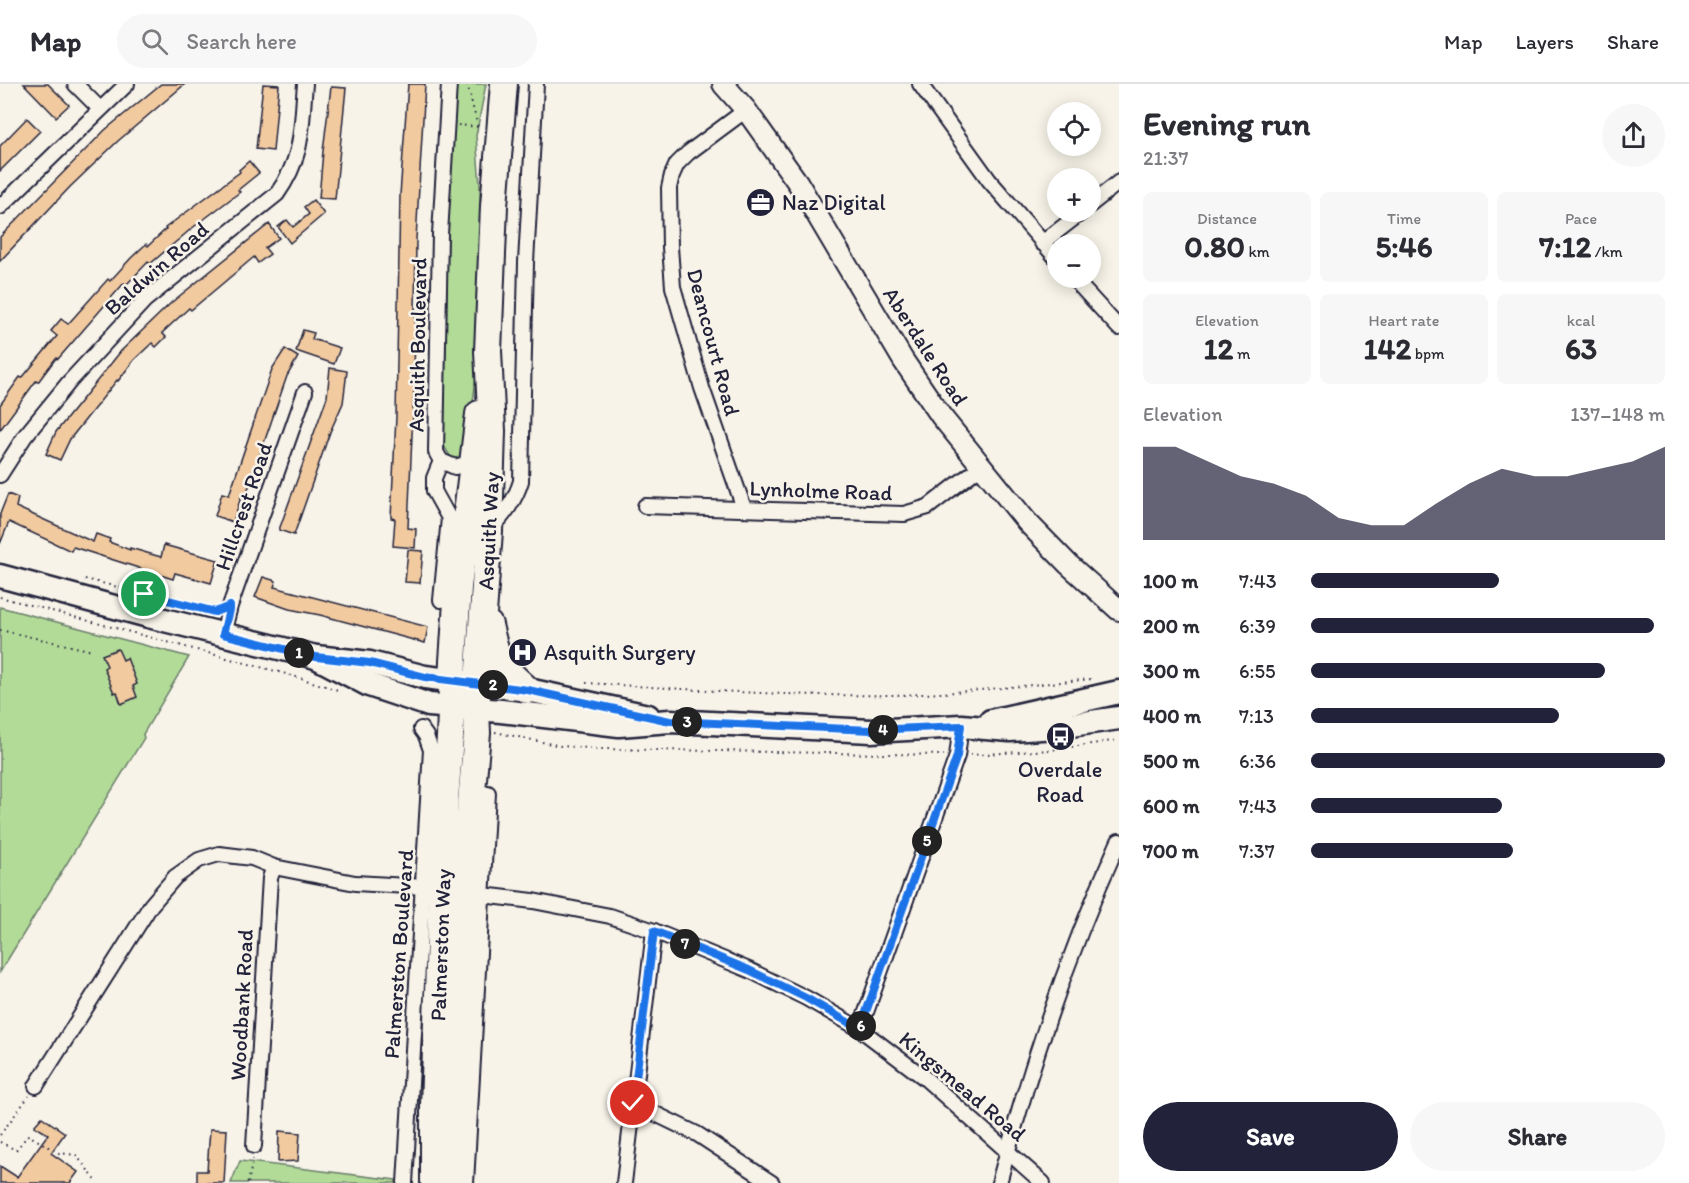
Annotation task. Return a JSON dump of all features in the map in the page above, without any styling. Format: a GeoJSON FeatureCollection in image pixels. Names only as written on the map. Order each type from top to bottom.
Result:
{"type":"FeatureCollection","features":[{"type":"Feature","properties":{"kind":"highway","name":"Asquith Way"},"geometry":{"type":"LineString","coordinates":[[464,709],[478,683],[489,531],[492,431],[488,351],[494,206],[504,84]]}},
{"type":"Feature","properties":{"kind":"highway","name":"Asquith Way"},"geometry":{"type":"LineString","coordinates":[[464,709],[453,681],[458,586],[472,462],[488,351]]}},
{"type":"Feature","properties":{"kind":"highway"},"geometry":{"type":"LineString","coordinates":[[484,607],[499,660],[509,674],[528,690]]}},
{"type":"Feature","properties":{"kind":"highway","name":"Palmerston Way"},"geometry":{"type":"LineString","coordinates":[[450,1183],[469,826],[477,733],[464,709]]}},
{"type":"Feature","properties":{"kind":"highway","name":"Palmerston Way"},"geometry":{"type":"LineString","coordinates":[[434,1183],[433,888],[445,799],[464,709]]}},
{"type":"Feature","properties":{"kind":"highway"},"geometry":{"type":"LineString","coordinates":[[433,888],[450,887],[455,882],[469,826]]}},
{"type":"Feature","properties":{"kind":"main road"},"geometry":{"type":"LineString","coordinates":[[0,576],[148,616],[316,657],[370,663],[425,677],[528,690],[670,721]]}},
{"type":"Feature","properties":{"kind":"main road"},"geometry":{"type":"LineString","coordinates":[[316,657],[369,685],[429,705],[619,725],[670,721],[871,730],[965,726],[1010,730],[1057,727],[1119,718]]}},
{"type":"Feature","properties":{"kind":"main road"},"geometry":{"type":"LineString","coordinates":[[965,726],[1112,687]]}},
{"type":"Feature","properties":{"kind":"street"},"geometry":{"type":"LineString","coordinates":[[75,84],[100,109]]}},
{"type":"Feature","properties":{"kind":"street"},"geometry":{"type":"LineString","coordinates":[[0,207],[128,84]]}},
{"type":"Feature","properties":{"kind":"street","name":"Baldwin Road"},"geometry":{"type":"LineString","coordinates":[[0,475],[25,436],[70,381],[145,300],[277,194],[290,177],[298,155],[305,84]]}},
{"type":"Feature","properties":{"kind":"street","name":"Asquith Boulevard"},"geometry":{"type":"LineString","coordinates":[[441,600],[449,518],[434,491],[434,478],[441,461],[436,452],[440,234],[449,84]]}},
{"type":"Feature","properties":{"kind":"street"},"geometry":{"type":"LineString","coordinates":[[489,531],[516,498],[521,482],[526,262],[536,84]]}},
{"type":"Feature","properties":{"kind":"street","name":"Aberdale Road"},"geometry":{"type":"LineString","coordinates":[[723,84],[746,110],[798,183],[903,360],[941,416],[980,467],[1048,545],[1119,610]]}},
{"type":"Feature","properties":{"kind":"street"},"geometry":{"type":"LineString","coordinates":[[920,84],[989,180],[1047,248]]}},
{"type":"Feature","properties":{"kind":"street","name":"Deancourt Road"},"geometry":{"type":"LineString","coordinates":[[744,508],[702,388],[673,287],[669,188],[677,164],[688,153],[746,110]]}},
{"type":"Feature","properties":{"kind":"street"},"geometry":{"type":"LineString","coordinates":[[1101,196],[1119,182]]}},
{"type":"Feature","properties":{"kind":"street"},"geometry":{"type":"LineString","coordinates":[[1042,243],[1069,222]]}},
{"type":"Feature","properties":{"kind":"street"},"geometry":{"type":"LineString","coordinates":[[1082,288],[1119,328]]}},
{"type":"Feature","properties":{"kind":"street","name":"Hillcrest Road"},"geometry":{"type":"LineString","coordinates":[[223,634],[230,606],[304,392]]}},
{"type":"Feature","properties":{"kind":"street"},"geometry":{"type":"LineString","coordinates":[[441,461],[454,467],[472,462]]}},
{"type":"Feature","properties":{"kind":"street","name":"Lynholme Road"},"geometry":{"type":"LineString","coordinates":[[645,506],[911,513],[936,501],[980,467]]}},
{"type":"Feature","properties":{"kind":"street"},"geometry":{"type":"LineString","coordinates":[[860,1029],[957,756],[965,726]]}},
{"type":"Feature","properties":{"kind":"street","name":"Palmerston Boulevard"},"geometry":{"type":"LineString","coordinates":[[405,1183],[433,888],[431,750],[421,729]]}},
{"type":"Feature","properties":{"kind":"street"},"geometry":{"type":"LineString","coordinates":[[466,1183],[488,793]]}},
{"type":"Feature","properties":{"kind":"street"},"geometry":{"type":"LineString","coordinates":[[999,1183],[1029,1076],[1064,974],[1118,847]]}},
{"type":"Feature","properties":{"kind":"street"},"geometry":{"type":"LineString","coordinates":[[36,1086],[151,905],[175,877],[199,860],[219,854],[252,858],[274,867],[355,883],[433,888]]}},
{"type":"Feature","properties":{"kind":"street","name":"Woodbank Road"},"geometry":{"type":"LineString","coordinates":[[254,1146],[270,878],[274,867]]}},
{"type":"Feature","properties":{"kind":"street","name":"Kingsmead Road"},"geometry":{"type":"LineString","coordinates":[[482,895],[533,901],[610,916],[654,931],[749,970],[806,998],[860,1029],[926,1078],[1043,1183]]}},
{"type":"Feature","properties":{"kind":"street"},"geometry":{"type":"LineString","coordinates":[[624,1183],[654,931]]}},
{"type":"Feature","properties":{"kind":"street"},"geometry":{"type":"LineString","coordinates":[[633,1103],[697,1134],[772,1183]]}},
{"type":"Feature","properties":{"kind":"path"},"geometry":{"type":"LineString","coordinates":[[467,84],[478,127]]}},
{"type":"Feature","properties":{"kind":"path"},"geometry":{"type":"LineString","coordinates":[[445,124],[482,127]]}},
{"type":"Feature","properties":{"kind":"path"},"geometry":{"type":"LineString","coordinates":[[79,578],[215,612],[230,606]]}},
{"type":"Feature","properties":{"kind":"path"},"geometry":{"type":"LineString","coordinates":[[0,597],[290,675],[347,693]]}},
{"type":"Feature","properties":{"kind":"path"},"geometry":{"type":"LineString","coordinates":[[0,630],[93,651]]}},
{"type":"Feature","properties":{"kind":"path"},"geometry":{"type":"LineString","coordinates":[[580,683],[691,690],[872,695],[1112,687]]}},
{"type":"Feature","properties":{"kind":"path"},"geometry":{"type":"LineString","coordinates":[[495,732],[561,746],[603,749],[957,756],[1050,750],[1119,740]]}},
{"type":"Feature","properties":{"kind":"path"},"geometry":{"type":"LineString","coordinates":[[0,1136],[36,1086]]}},
{"type":"Feature","properties":{"kind":"path"},"geometry":{"type":"LineString","coordinates":[[0,1142],[16,1150],[28,1135],[58,1153],[76,1155],[98,1183]]}},
{"type":"Feature","properties":{"kind":"path"},"geometry":{"type":"LineString","coordinates":[[248,1183],[254,1146]]}},
{"type":"Feature","properties":{"kind":"green space"},"geometry":{"type":"Polygon","coordinates":[[[456,84],[486,84],[476,136],[480,185],[480,349],[466,454],[459,461],[450,456],[444,446],[449,172],[456,84]]]}},
{"type":"Feature","properties":{"kind":"green space"},"geometry":{"type":"Polygon","coordinates":[[[0,607],[189,657],[143,734],[144,738],[0,972],[0,607]]]}},
{"type":"Feature","properties":{"kind":"green space"},"geometry":{"type":"Polygon","coordinates":[[[240,1161],[396,1180],[396,1183],[231,1183],[240,1161]]]}},
{"type":"Feature","properties":{"kind":"building"},"geometry":{"type":"Polygon","coordinates":[[[24,84],[48,84],[69,105],[56,117],[24,84]]]}},
{"type":"Feature","properties":{"kind":"building"},"geometry":{"type":"Polygon","coordinates":[[[161,84],[185,84],[118,141],[70,187],[0,261],[0,237],[105,130],[161,84]]]}},
{"type":"Feature","properties":{"kind":"building"},"geometry":{"type":"Polygon","coordinates":[[[263,84],[279,85],[273,151],[256,149],[263,84]]]}},
{"type":"Feature","properties":{"kind":"building"},"geometry":{"type":"Polygon","coordinates":[[[408,84],[425,84],[416,239],[414,389],[408,528],[416,529],[415,548],[393,546],[395,519],[391,518],[396,417],[400,195],[408,84]]]}},
{"type":"Feature","properties":{"kind":"building"},"geometry":{"type":"Polygon","coordinates":[[[331,87],[346,88],[335,199],[319,198],[331,87]]]}},
{"type":"Feature","properties":{"kind":"building"},"geometry":{"type":"Polygon","coordinates":[[[27,118],[40,131],[0,171],[0,146],[27,118]]]}},
{"type":"Feature","properties":{"kind":"building"},"geometry":{"type":"Polygon","coordinates":[[[249,161],[259,173],[238,190],[240,192],[150,264],[148,262],[126,285],[124,283],[58,359],[56,358],[38,382],[36,381],[0,430],[0,405],[20,377],[22,378],[57,336],[51,331],[61,319],[68,324],[108,279],[110,281],[146,244],[148,246],[165,228],[240,172],[239,170],[249,161]]]}},
{"type":"Feature","properties":{"kind":"building"},"geometry":{"type":"Polygon","coordinates":[[[313,200],[324,214],[290,243],[278,227],[287,220],[293,227],[309,214],[304,207],[313,200]]]}},
{"type":"Feature","properties":{"kind":"building"},"geometry":{"type":"Polygon","coordinates":[[[269,224],[279,238],[265,248],[270,254],[258,263],[254,257],[191,310],[189,308],[162,333],[166,337],[156,347],[152,343],[134,360],[70,439],[60,460],[46,454],[56,432],[121,351],[172,302],[269,224]]]}},
{"type":"Feature","properties":{"kind":"building"},"geometry":{"type":"Polygon","coordinates":[[[303,330],[314,333],[312,339],[340,348],[334,364],[296,351],[303,330]]]}},
{"type":"Feature","properties":{"kind":"building"},"geometry":{"type":"Polygon","coordinates":[[[285,349],[298,357],[287,376],[246,495],[242,494],[233,522],[215,516],[222,493],[229,495],[272,369],[285,349]]]}},
{"type":"Feature","properties":{"kind":"building"},"geometry":{"type":"Polygon","coordinates":[[[330,368],[347,371],[343,403],[330,432],[294,535],[279,530],[327,397],[330,368]]]}},
{"type":"Feature","properties":{"kind":"building"},"geometry":{"type":"Polygon","coordinates":[[[8,494],[18,498],[16,507],[93,542],[96,534],[130,550],[130,548],[161,557],[164,545],[218,560],[211,583],[175,573],[173,579],[73,547],[71,551],[9,522],[0,544],[0,514],[8,494]]]}},
{"type":"Feature","properties":{"kind":"building"},"geometry":{"type":"Polygon","coordinates":[[[408,550],[423,551],[420,583],[405,582],[408,550]]]}},
{"type":"Feature","properties":{"kind":"building"},"geometry":{"type":"Polygon","coordinates":[[[263,577],[276,581],[274,587],[428,627],[425,643],[289,609],[255,597],[263,577]]]}},
{"type":"Feature","properties":{"kind":"building"},"geometry":{"type":"Polygon","coordinates":[[[118,649],[123,660],[127,658],[137,684],[133,686],[137,697],[121,704],[104,668],[107,666],[102,655],[118,649]]]}},
{"type":"Feature","properties":{"kind":"building"},"geometry":{"type":"Polygon","coordinates":[[[42,1117],[65,1133],[51,1153],[78,1172],[70,1183],[0,1183],[0,1166],[17,1177],[48,1134],[34,1126],[42,1117]]]}},
{"type":"Feature","properties":{"kind":"building"},"geometry":{"type":"Polygon","coordinates":[[[210,1129],[227,1130],[224,1183],[197,1183],[197,1171],[207,1171],[210,1129]]]}},
{"type":"Feature","properties":{"kind":"building"},"geometry":{"type":"Polygon","coordinates":[[[279,1131],[300,1133],[298,1161],[278,1162],[279,1131]]]}},
{"type":"Feature","properties":{"kind":"place","name":"Naz Digital"},"geometry":{"type":"Point","coordinates":[761,202]}},
{"type":"Feature","properties":{"kind":"place","name":"Asquith Surgery"},"geometry":{"type":"Point","coordinates":[523,652]}},
{"type":"Feature","properties":{"kind":"place","name":"Overdale Road"},"geometry":{"type":"Point","coordinates":[1060,737]}},
{"type":"Feature","properties":{"kind":"route"},"geometry":{"type":"LineString","coordinates":[[144,594],[215,612],[230,606],[223,634],[316,657],[370,663],[425,677],[528,690],[670,721],[871,730],[961,726],[957,756],[860,1029],[806,998],[749,970],[654,931],[633,1103]]}}]}
